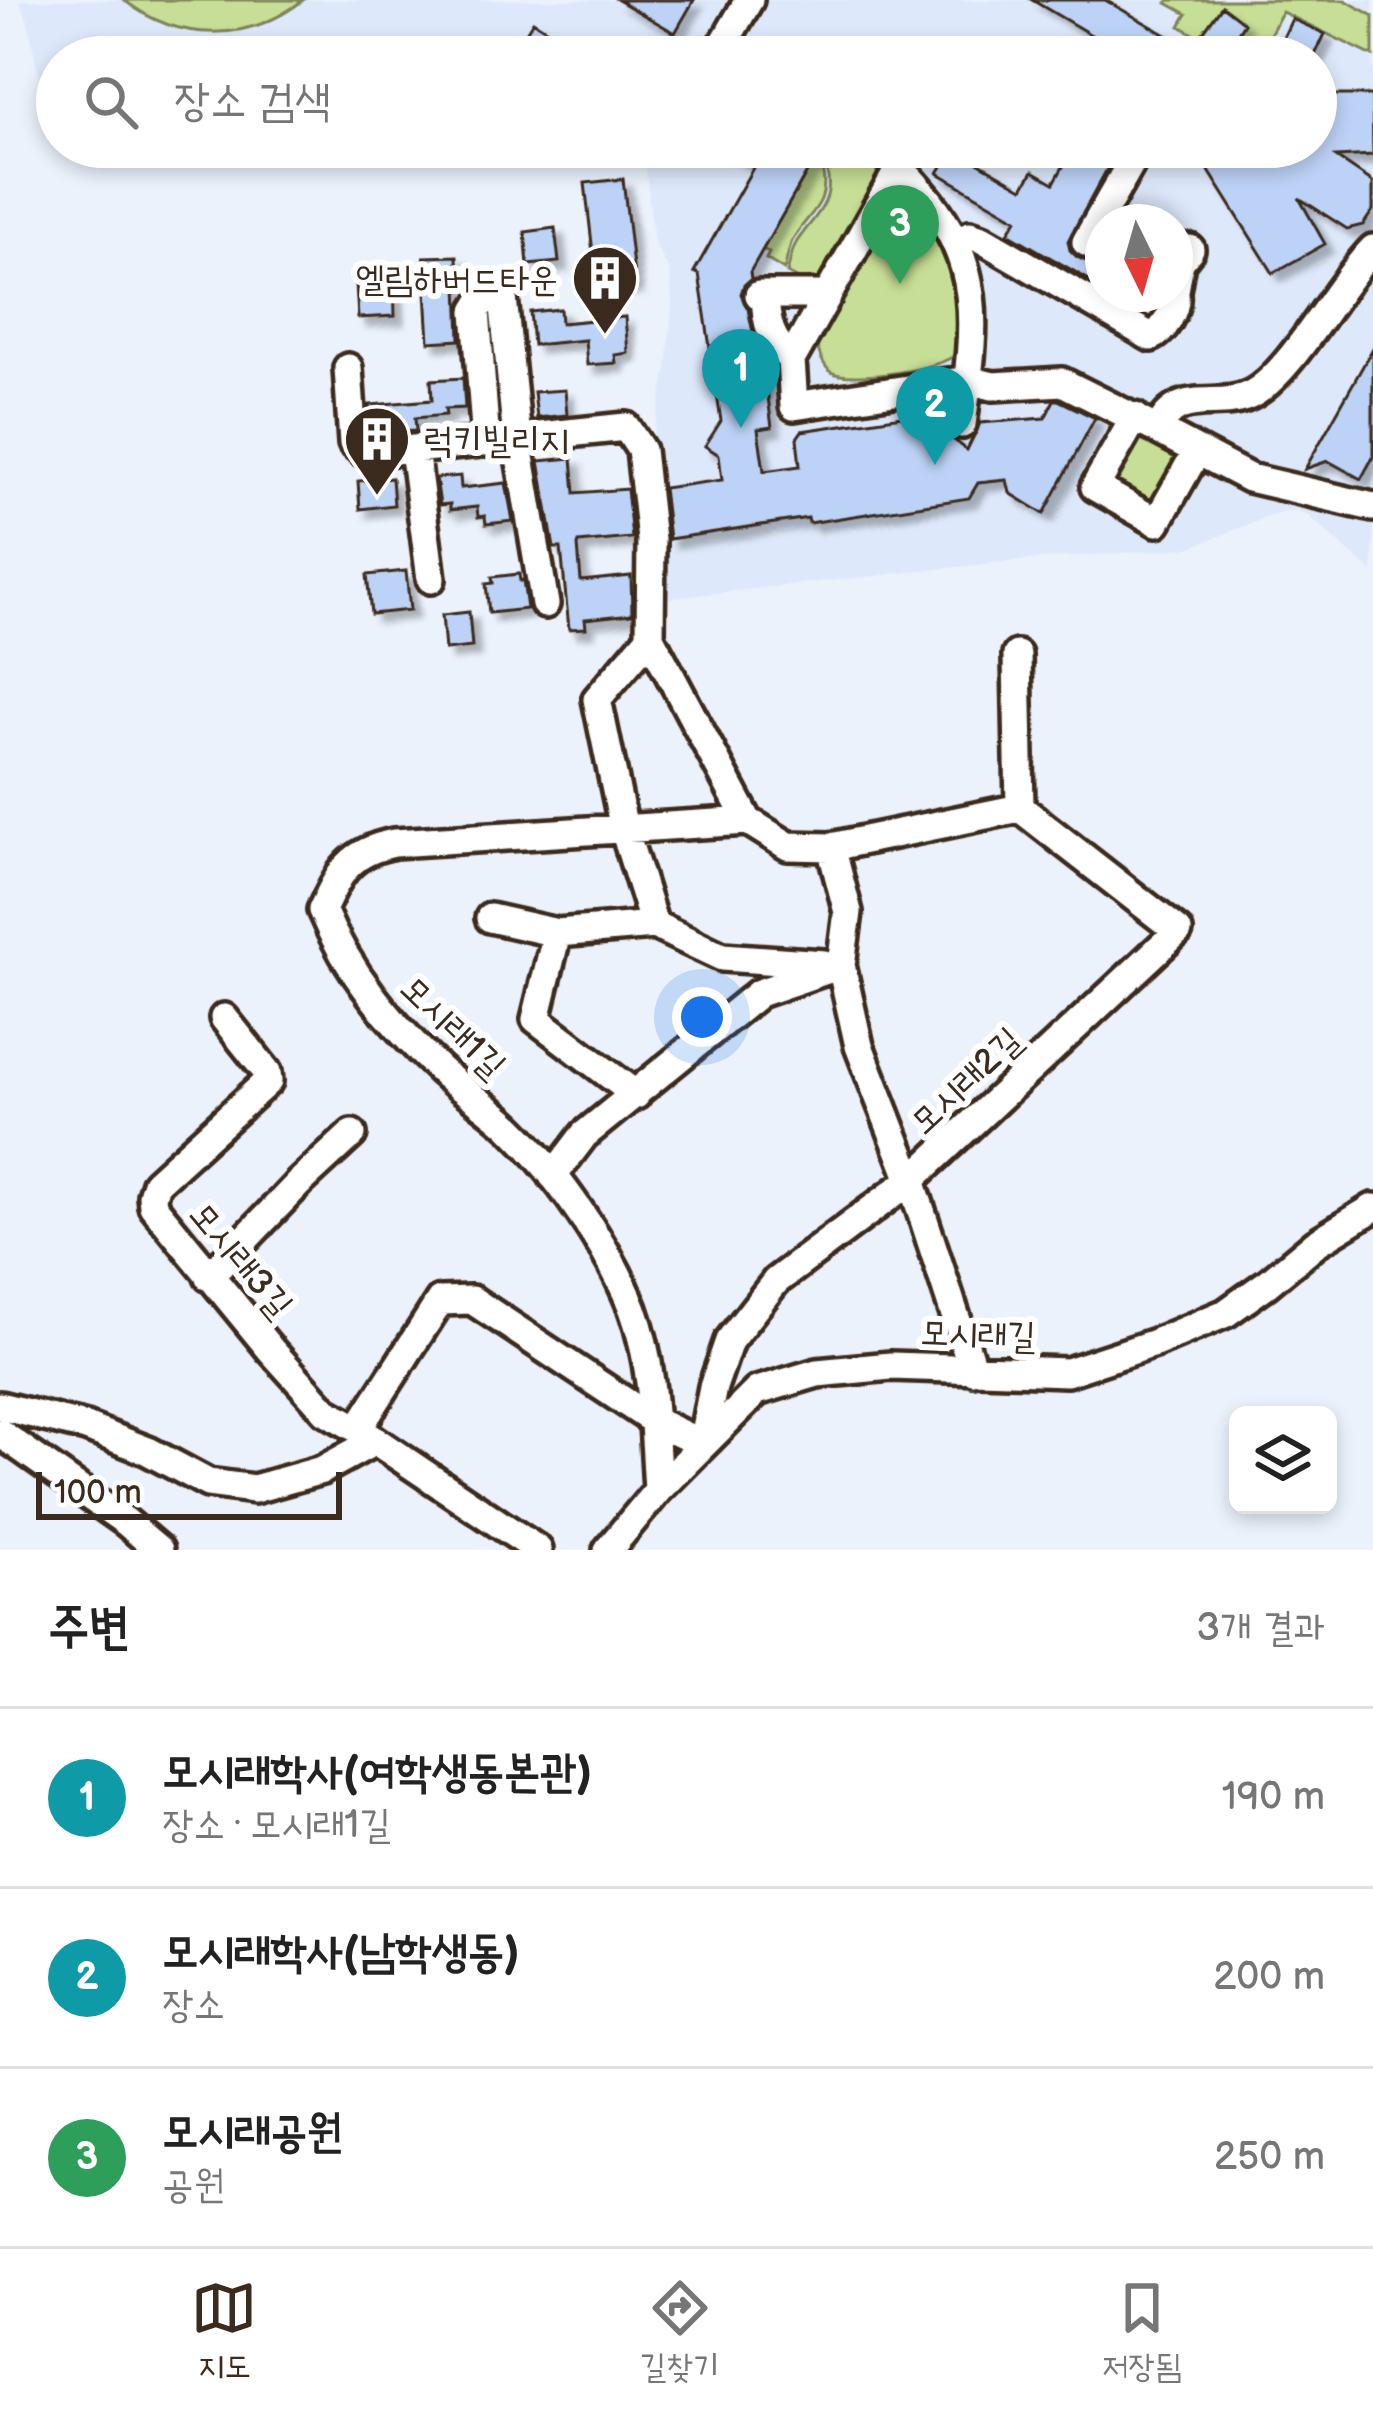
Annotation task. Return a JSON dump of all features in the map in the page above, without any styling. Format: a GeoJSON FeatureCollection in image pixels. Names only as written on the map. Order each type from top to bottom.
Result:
{"type":"FeatureCollection","features":[{"type":"Feature","properties":{"kind":"street"},"geometry":{"type":"LineString","coordinates":[[728,36],[748,0]]}},
{"type":"Feature","properties":{"kind":"street"},"geometry":{"type":"LineString","coordinates":[[899,168],[791,360],[794,406],[968,380],[993,386],[1062,382],[1235,472],[1373,507]]}},
{"type":"Feature","properties":{"kind":"street"},"geometry":{"type":"LineString","coordinates":[[901,168],[936,208],[964,262],[973,308],[962,424]]}},
{"type":"Feature","properties":{"kind":"street"},"geometry":{"type":"LineString","coordinates":[[1108,204],[1128,168]]}},
{"type":"Feature","properties":{"kind":"street"},"geometry":{"type":"LineString","coordinates":[[956,241],[970,235],[982,238],[1085,298]]}},
{"type":"Feature","properties":{"kind":"street"},"geometry":{"type":"LineString","coordinates":[[1197,451],[1156,522],[1095,487],[1146,423],[1174,408],[1236,400],[1259,389],[1286,362],[1373,250]]}},
{"type":"Feature","properties":{"kind":"street"},"geometry":{"type":"LineString","coordinates":[[791,360],[769,332],[762,295],[828,296]]}},
{"type":"Feature","properties":{"kind":"street"},"geometry":{"type":"LineString","coordinates":[[486,442],[476,310],[484,298],[503,297],[517,440],[545,604]]}},
{"type":"Feature","properties":{"kind":"street"},"geometry":{"type":"LineString","coordinates":[[1108,312],[1151,337],[1158,334],[1171,312]]}},
{"type":"Feature","properties":{"kind":"street"},"geometry":{"type":"LineString","coordinates":[[348,368],[353,442],[362,451],[626,427],[641,450],[651,541],[650,637],[748,821]]}},
{"type":"Feature","properties":{"kind":"street"},"geometry":{"type":"LineString","coordinates":[[414,449],[430,579]]}},
{"type":"Feature","properties":{"kind":"street"},"geometry":{"type":"LineString","coordinates":[[650,637],[597,699],[624,829],[654,925]]}},
{"type":"Feature","properties":{"kind":"street"},"geometry":{"type":"LineString","coordinates":[[973,1370],[911,1180],[859,1046],[841,965],[848,911],[831,847],[1020,808],[1017,655]]}},
{"type":"Feature","properties":{"kind":"street","name":"모시래2길"},"geometry":{"type":"LineString","coordinates":[[702,1444],[713,1387],[729,1341],[776,1281],[911,1180],[1178,931],[1020,808]]}},
{"type":"Feature","properties":{"kind":"street","name":"모시래1길"},"geometry":{"type":"LineString","coordinates":[[658,1490],[651,1384],[633,1310],[599,1243],[554,1176],[509,1126],[441,1071],[375,1002],[336,944],[322,910],[337,877],[367,848],[394,843],[748,821],[788,846],[831,847]]}},
{"type":"Feature","properties":{"kind":"street"},"geometry":{"type":"LineString","coordinates":[[490,918],[557,933],[654,925],[722,957],[841,965]]}},
{"type":"Feature","properties":{"kind":"street"},"geometry":{"type":"LineString","coordinates":[[557,933],[536,1019],[636,1095]]}},
{"type":"Feature","properties":{"kind":"street"},"geometry":{"type":"LineString","coordinates":[[554,1176],[584,1135],[759,993],[841,965]]}},
{"type":"Feature","properties":{"kind":"street","name":"모시래3길"},"geometry":{"type":"LineString","coordinates":[[224,1018],[267,1072],[268,1082],[156,1183],[152,1196],[159,1217],[326,1411],[538,1550]]}},
{"type":"Feature","properties":{"kind":"street"},"geometry":{"type":"LineString","coordinates":[[209,1277],[352,1134]]}},
{"type":"Feature","properties":{"kind":"street","name":"모시래길"},"geometry":{"type":"LineString","coordinates":[[608,1550],[658,1490],[757,1391],[817,1372],[891,1366],[1067,1372],[1200,1326],[1247,1299],[1316,1243],[1373,1208]]}},
{"type":"Feature","properties":{"kind":"street"},"geometry":{"type":"LineString","coordinates":[[0,1406],[86,1427],[148,1451],[208,1483],[254,1489],[322,1470],[367,1435],[440,1301],[472,1300],[654,1421],[702,1444]]}},
{"type":"Feature","properties":{"kind":"street"},"geometry":{"type":"LineString","coordinates":[[0,1433],[159,1550]]}},
{"type":"Feature","properties":{"kind":"shaded area"},"geometry":{"type":"Polygon","coordinates":[[[19,0],[1373,0],[1373,572],[1307,515],[1283,511],[1189,548],[1003,562],[661,599],[646,470],[667,368],[672,304],[670,272],[654,243],[645,168],[1337,168],[1337,36],[36,36],[36,64],[19,0]]]}},
{"type":"Feature","properties":{"kind":"green space"},"geometry":{"type":"Polygon","coordinates":[[[124,0],[303,0],[260,24],[214,32],[167,24],[124,0]]]}},
{"type":"Feature","properties":{"kind":"green space"},"geometry":{"type":"Polygon","coordinates":[[[1345,0],[1373,16],[1373,56],[1282,12],[1269,36],[1236,36],[1244,23],[1222,7],[1210,36],[1197,36],[1180,26],[1187,14],[1167,3],[1345,0]]]}},
{"type":"Feature","properties":{"kind":"green space"},"geometry":{"type":"Polygon","coordinates":[[[809,168],[822,169],[820,201],[792,241],[784,270],[766,259],[769,253],[763,249],[809,168]]]}},
{"type":"Feature","properties":{"kind":"green space"},"geometry":{"type":"Polygon","coordinates":[[[875,168],[877,177],[819,278],[803,281],[787,273],[791,258],[825,202],[827,172],[875,168]]]}},
{"type":"Feature","properties":{"kind":"green space"},"geometry":{"type":"Polygon","coordinates":[[[897,195],[912,199],[925,211],[945,249],[961,320],[955,354],[934,365],[895,373],[856,376],[831,372],[815,339],[897,195]]]}},
{"type":"Feature","properties":{"kind":"green space"},"geometry":{"type":"Polygon","coordinates":[[[1135,434],[1182,460],[1155,508],[1108,481],[1135,434]]]}},
{"type":"Feature","properties":{"kind":"building"},"geometry":{"type":"Polygon","coordinates":[[[618,0],[694,0],[675,33],[618,0]]]}},
{"type":"Feature","properties":{"kind":"building"},"geometry":{"type":"Polygon","coordinates":[[[1032,0],[1105,0],[1168,36],[1093,36],[1032,0]]]}},
{"type":"Feature","properties":{"kind":"building"},"geometry":{"type":"Polygon","coordinates":[[[1222,6],[1244,23],[1236,36],[1200,36],[1222,6]]]}},
{"type":"Feature","properties":{"kind":"building"},"geometry":{"type":"Polygon","coordinates":[[[1292,19],[1325,34],[1324,36],[1284,36],[1292,19]]]}},
{"type":"Feature","properties":{"kind":"building"},"geometry":{"type":"Polygon","coordinates":[[[533,21],[557,36],[523,36],[533,21]]]}},
{"type":"Feature","properties":{"kind":"building"},"geometry":{"type":"Polygon","coordinates":[[[1337,95],[1372,95],[1373,155],[1337,157],[1337,95]]]}},
{"type":"Feature","properties":{"kind":"building"},"geometry":{"type":"Polygon","coordinates":[[[1337,158],[1373,182],[1373,210],[1363,225],[1347,229],[1299,198],[1325,244],[1273,273],[1209,171],[1337,168],[1337,158]]]}},
{"type":"Feature","properties":{"kind":"building"},"geometry":{"type":"Polygon","coordinates":[[[753,168],[809,168],[741,294],[762,353],[772,427],[758,429],[764,471],[800,466],[797,438],[802,431],[929,412],[967,450],[980,423],[1045,418],[1054,400],[1095,418],[1044,514],[1010,493],[1007,480],[978,483],[969,498],[669,539],[663,488],[722,480],[719,455],[705,446],[721,421],[699,274],[694,272],[753,168]]]}},
{"type":"Feature","properties":{"kind":"building"},"geometry":{"type":"Polygon","coordinates":[[[941,168],[988,168],[1023,188],[1033,171],[1054,183],[1062,168],[1108,168],[1068,241],[1070,250],[1085,261],[1085,278],[1008,233],[1017,219],[938,173],[941,168]]]}},
{"type":"Feature","properties":{"kind":"building"},"geometry":{"type":"Polygon","coordinates":[[[623,179],[635,284],[597,288],[585,183],[623,179]]]}},
{"type":"Feature","properties":{"kind":"building"},"geometry":{"type":"Polygon","coordinates":[[[555,228],[559,262],[528,265],[525,232],[555,228]]]}},
{"type":"Feature","properties":{"kind":"building"},"geometry":{"type":"Polygon","coordinates":[[[457,256],[460,340],[429,342],[424,257],[457,256]]]}},
{"type":"Feature","properties":{"kind":"building"},"geometry":{"type":"Polygon","coordinates":[[[394,277],[395,316],[358,318],[356,284],[394,277]]]}},
{"type":"Feature","properties":{"kind":"building"},"geometry":{"type":"Polygon","coordinates":[[[560,309],[561,323],[625,317],[628,353],[615,355],[616,363],[587,365],[585,340],[533,345],[530,312],[560,309]]]}},
{"type":"Feature","properties":{"kind":"building"},"geometry":{"type":"Polygon","coordinates":[[[1373,348],[1373,457],[1361,479],[1328,461],[1305,469],[1373,348]]]}},
{"type":"Feature","properties":{"kind":"building"},"geometry":{"type":"Polygon","coordinates":[[[463,378],[465,408],[415,418],[416,431],[372,433],[369,405],[432,400],[431,380],[463,378]]]}},
{"type":"Feature","properties":{"kind":"building"},"geometry":{"type":"Polygon","coordinates":[[[565,390],[567,415],[537,418],[534,392],[565,390]]]}},
{"type":"Feature","properties":{"kind":"building"},"geometry":{"type":"Polygon","coordinates":[[[572,458],[575,493],[627,489],[632,538],[578,546],[581,581],[631,576],[632,614],[585,619],[586,628],[569,629],[561,548],[554,548],[539,461],[572,458]]]}},
{"type":"Feature","properties":{"kind":"building"},"geometry":{"type":"Polygon","coordinates":[[[460,476],[461,488],[506,483],[513,521],[486,524],[485,516],[478,517],[477,507],[450,510],[450,504],[440,505],[436,478],[460,476]]]}},
{"type":"Feature","properties":{"kind":"building","name":"럭키빌리지"},"geometry":{"type":"Polygon","coordinates":[[[392,478],[394,505],[360,509],[358,481],[392,478]]]}},
{"type":"Feature","properties":{"kind":"building"},"geometry":{"type":"Polygon","coordinates":[[[406,571],[410,610],[371,614],[367,575],[406,571]]]}},
{"type":"Feature","properties":{"kind":"building"},"geometry":{"type":"Polygon","coordinates":[[[519,574],[527,609],[489,613],[486,584],[493,583],[492,577],[519,574]]]}},
{"type":"Feature","properties":{"kind":"building"},"geometry":{"type":"Polygon","coordinates":[[[469,612],[472,647],[445,650],[442,615],[469,612]]]}},
{"type":"Feature","properties":{"kind":"place","name":"모시래공원"},"geometry":{"type":"Point","coordinates":[900,284]}},
{"type":"Feature","properties":{"kind":"place","name":"엘림하버드타운"},"geometry":{"type":"Point","coordinates":[605,337]}},
{"type":"Feature","properties":{"kind":"place","name":"모시래학사(여학생동본관)"},"geometry":{"type":"Point","coordinates":[741,428]}},
{"type":"Feature","properties":{"kind":"place","name":"모시래학사(남학생동)"},"geometry":{"type":"Point","coordinates":[935,465]}},
{"type":"Feature","properties":{"kind":"place","name":"럭키빌리지"},"geometry":{"type":"Point","coordinates":[377,498]}}]}
